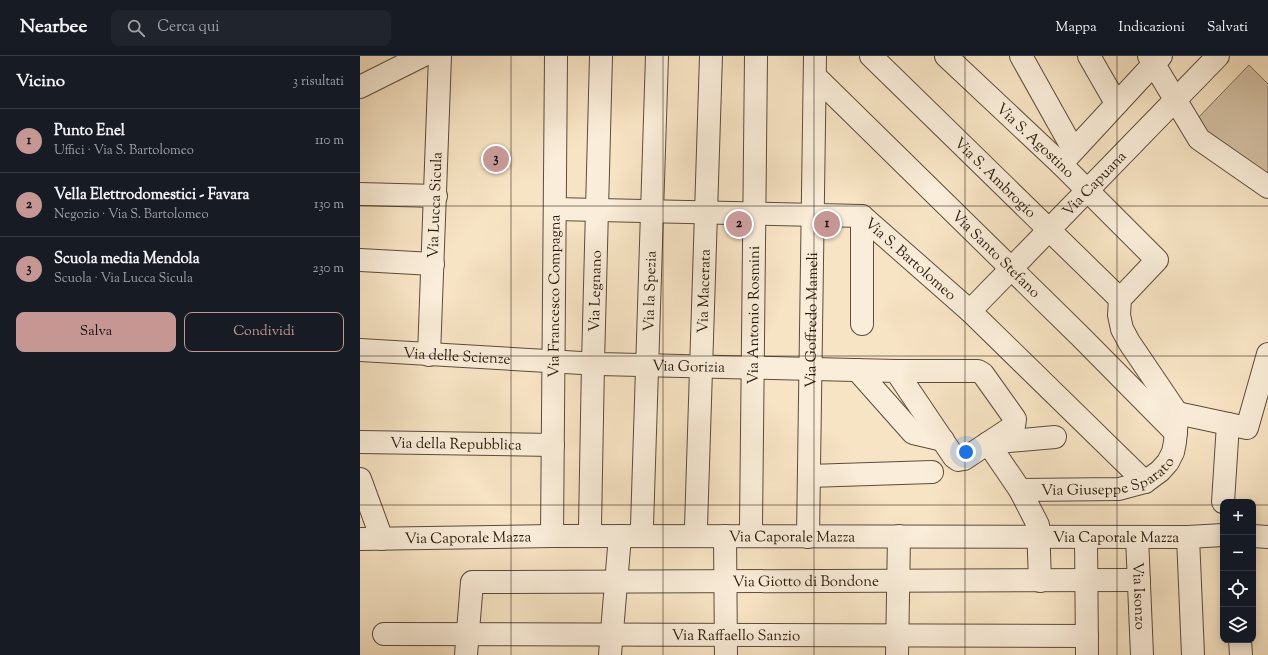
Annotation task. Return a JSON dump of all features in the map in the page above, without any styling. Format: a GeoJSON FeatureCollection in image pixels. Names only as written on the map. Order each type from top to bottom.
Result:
{"type":"FeatureCollection","features":[{"type":"Feature","properties":{"kind":"street"},"geometry":{"type":"LineString","coordinates":[[362,82],[422,56]]}},
{"type":"Feature","properties":{"kind":"street","name":"Via Lucca Sicula"},"geometry":{"type":"LineString","coordinates":[[430,354],[440,56]]}},
{"type":"Feature","properties":{"kind":"street","name":"Via Francesco Compagna"},"geometry":{"type":"LineString","coordinates":[[552,531],[556,56]]}},
{"type":"Feature","properties":{"kind":"street","name":"Via Legnano"},"geometry":{"type":"LineString","coordinates":[[590,526],[601,56]]}},
{"type":"Feature","properties":{"kind":"street","name":"Via la Spezia"},"geometry":{"type":"LineString","coordinates":[[642,526],[657,56]]}},
{"type":"Feature","properties":{"kind":"street","name":"Via Macerata"},"geometry":{"type":"LineString","coordinates":[[696,527],[711,56]]}},
{"type":"Feature","properties":{"kind":"street","name":"Via Antonio Rosmini"},"geometry":{"type":"LineString","coordinates":[[751,527],[756,56]]}},
{"type":"Feature","properties":{"kind":"street","name":"Via S. Ambrogio"},"geometry":{"type":"LineString","coordinates":[[871,56],[1120,299]]}},
{"type":"Feature","properties":{"kind":"street","name":"Via S. Agostino"},"geometry":{"type":"LineString","coordinates":[[946,56],[1067,156],[1087,190],[1157,260],[1120,299]]}},
{"type":"Feature","properties":{"kind":"street"},"geometry":{"type":"LineString","coordinates":[[1021,56],[1067,156],[1154,59],[1175,101],[1198,139],[1268,186]]}},
{"type":"Feature","properties":{"kind":"street"},"geometry":{"type":"LineString","coordinates":[[1089,56],[1116,103]]}},
{"type":"Feature","properties":{"kind":"street","name":"Via Capuana"},"geometry":{"type":"LineString","coordinates":[[970,311],[1218,56]]}},
{"type":"Feature","properties":{"kind":"street","name":"Via Goffredo Mameli"},"geometry":{"type":"LineString","coordinates":[[808,532],[815,66]]}},
{"type":"Feature","properties":{"kind":"street","name":"Via Santo Stefano"},"geometry":{"type":"LineString","coordinates":[[815,66],[1011,269],[1081,337],[1176,423]]}},
{"type":"Feature","properties":{"kind":"street"},"geometry":{"type":"LineString","coordinates":[[360,194],[436,196]]}},
{"type":"Feature","properties":{"kind":"street","name":"Via S. Bartolomeo"},"geometry":{"type":"LineString","coordinates":[[555,209],[862,216],[970,311],[1145,482]]}},
{"type":"Feature","properties":{"kind":"street"},"geometry":{"type":"LineString","coordinates":[[862,216],[862,324]]}},
{"type":"Feature","properties":{"kind":"street"},"geometry":{"type":"LineString","coordinates":[[360,260],[433,264]]}},
{"type":"Feature","properties":{"kind":"street"},"geometry":{"type":"LineString","coordinates":[[1120,299],[1119,314],[1122,329],[1176,423],[1228,424],[1247,428],[1268,354]]}},
{"type":"Feature","properties":{"kind":"street","name":"Via delle Scienze"},"geometry":{"type":"LineString","coordinates":[[360,350],[553,362]]}},
{"type":"Feature","properties":{"kind":"street","name":"Via Gorizia"},"geometry":{"type":"LineString","coordinates":[[553,362],[981,372],[1015,419],[1014,426],[964,459],[958,460],[954,457],[896,371]]}},
{"type":"Feature","properties":{"kind":"street"},"geometry":{"type":"LineString","coordinates":[[857,370],[913,433],[943,440]]}},
{"type":"Feature","properties":{"kind":"street","name":"Via Giuseppe Sparato"},"geometry":{"type":"LineString","coordinates":[[1020,490],[1119,489],[1145,482],[1168,462],[1173,452],[1176,423]]}},
{"type":"Feature","properties":{"kind":"street"},"geometry":{"type":"LineString","coordinates":[[1223,499],[1228,424]]}},
{"type":"Feature","properties":{"kind":"street"},"geometry":{"type":"LineString","coordinates":[[988,443],[1055,438]]}},
{"type":"Feature","properties":{"kind":"street","name":"Via della Repubblica"},"geometry":{"type":"LineString","coordinates":[[360,442],[553,445]]}},
{"type":"Feature","properties":{"kind":"street","name":"Via Giuseppe Sparato"},"geometry":{"type":"LineString","coordinates":[[988,443],[1020,490],[1038,525],[1040,581]]}},
{"type":"Feature","properties":{"kind":"street"},"geometry":{"type":"LineString","coordinates":[[809,476],[932,472]]}},
{"type":"Feature","properties":{"kind":"street"},"geometry":{"type":"LineString","coordinates":[[360,479],[382,539]]}},
{"type":"Feature","properties":{"kind":"street","name":"Via Caporale Mazza"},"geometry":{"type":"LineString","coordinates":[[360,539],[552,531],[590,526],[751,527],[808,532],[899,536],[1188,537],[1220,535]]}},
{"type":"Feature","properties":{"kind":"street","name":"Via Caporale Mazza"},"geometry":{"type":"LineString","coordinates":[[552,531],[620,536],[725,536],[808,532]]}},
{"type":"Feature","properties":{"kind":"street"},"geometry":{"type":"LineString","coordinates":[[610,645],[620,536]]}},
{"type":"Feature","properties":{"kind":"street"},"geometry":{"type":"LineString","coordinates":[[725,536],[726,645]]}},
{"type":"Feature","properties":{"kind":"street"},"geometry":{"type":"LineString","coordinates":[[897,645],[899,536]]}},
{"type":"Feature","properties":{"kind":"street"},"geometry":{"type":"LineString","coordinates":[[1256,536],[1268,537]]}},
{"type":"Feature","properties":{"kind":"street"},"geometry":{"type":"LineString","coordinates":[[1086,537],[1087,646]]}},
{"type":"Feature","properties":{"kind":"street","name":"Via Isonzo"},"geometry":{"type":"LineString","coordinates":[[1137,537],[1142,655]]}},
{"type":"Feature","properties":{"kind":"street"},"geometry":{"type":"LineString","coordinates":[[1188,537],[1193,655]]}},
{"type":"Feature","properties":{"kind":"street","name":"Via Giotto di Bondone"},"geometry":{"type":"LineString","coordinates":[[467,645],[472,582],[1139,580]]}},
{"type":"Feature","properties":{"kind":"street","name":"Via Raffaello Sanzio"},"geometry":{"type":"LineString","coordinates":[[384,634],[467,645],[1087,646]]}},
{"type":"Feature","properties":{"kind":"street"},"geometry":{"type":"LineString","coordinates":[[1240,643],[1241,655]]}},
{"type":"Feature","properties":{"kind":"shaded area"},"geometry":{"type":"Polygon","coordinates":[[[1249,65],[1268,84],[1268,180],[1194,122],[1249,65]]]}},
{"type":"Feature","properties":{"kind":"place","name":"Scuola media Mendola"},"geometry":{"type":"Point","coordinates":[496,159]}},
{"type":"Feature","properties":{"kind":"place","name":"Vella Elettrodomestici - Favara"},"geometry":{"type":"Point","coordinates":[739,224]}},
{"type":"Feature","properties":{"kind":"place","name":"Punto Enel"},"geometry":{"type":"Point","coordinates":[827,224]}}]}
